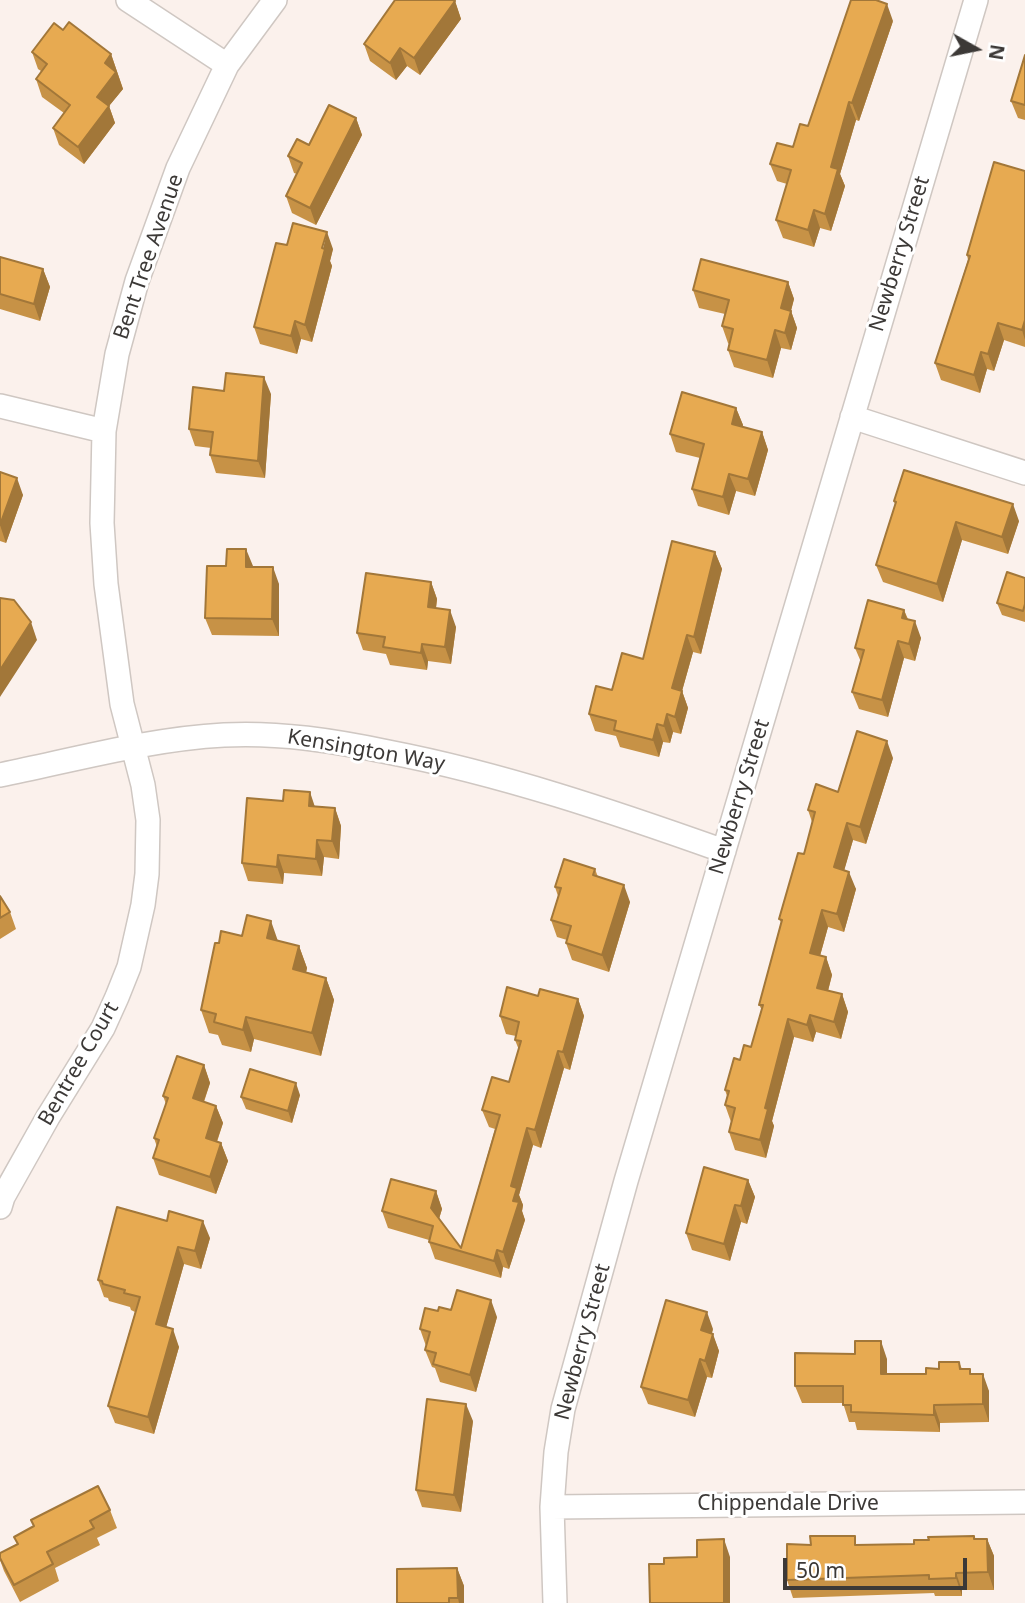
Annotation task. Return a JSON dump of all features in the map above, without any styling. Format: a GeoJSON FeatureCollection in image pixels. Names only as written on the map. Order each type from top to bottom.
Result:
{"type":"FeatureCollection","features":[{"type":"Feature","properties":{"kind":"street"},"geometry":{"type":"LineString","coordinates":[[128,0],[228,65]]}},
{"type":"Feature","properties":{"kind":"street","name":"Bent Tree Avenue"},"geometry":{"type":"LineString","coordinates":[[132,748],[122,704],[106,584],[102,523],[104,431],[117,354],[141,268],[178,168],[228,65],[275,0]]}},
{"type":"Feature","properties":{"kind":"street","name":"Newberry Street"},"geometry":{"type":"LineString","coordinates":[[555,1603],[552,1507],[556,1452],[563,1409],[622,1195],[976,0]]}},
{"type":"Feature","properties":{"kind":"street"},"geometry":{"type":"LineString","coordinates":[[0,406],[104,431]]}},
{"type":"Feature","properties":{"kind":"street"},"geometry":{"type":"LineString","coordinates":[[852,417],[1025,472]]}},
{"type":"Feature","properties":{"kind":"street","name":"Kensington Way"},"geometry":{"type":"LineString","coordinates":[[0,775],[183,737],[228,734],[299,738],[354,745],[419,758],[515,783],[724,851]]}},
{"type":"Feature","properties":{"kind":"street","name":"Bentree Court"},"geometry":{"type":"LineString","coordinates":[[0,1207],[48,1117],[103,1028],[129,967],[143,905],[148,845],[144,785],[132,748]]}},
{"type":"Feature","properties":{"kind":"street","name":"Chippendale Drive"},"geometry":{"type":"LineString","coordinates":[[552,1507],[1025,1502]]}},
{"type":"Feature","properties":{"kind":"building"},"geometry":{"type":"Polygon","coordinates":[[[395,0],[455,1],[414,58],[400,48],[390,63],[364,44],[395,0]]]}},
{"type":"Feature","properties":{"kind":"building"},"geometry":{"type":"Polygon","coordinates":[[[851,0],[876,0],[887,4],[852,103],[849,102],[831,167],[838,169],[825,214],[814,210],[808,230],[776,220],[791,170],[770,164],[777,143],[793,147],[800,124],[808,126],[851,0]]]}},
{"type":"Feature","properties":{"kind":"building"},"geometry":{"type":"Polygon","coordinates":[[[69,22],[111,54],[105,63],[116,72],[97,97],[109,106],[78,147],[53,128],[70,105],[36,79],[47,64],[32,52],[54,23],[63,30],[69,22]]]}},
{"type":"Feature","properties":{"kind":"building"},"geometry":{"type":"Polygon","coordinates":[[[1025,55],[1025,105],[1011,101],[1025,55]]]}},
{"type":"Feature","properties":{"kind":"building"},"geometry":{"type":"Polygon","coordinates":[[[329,105],[356,118],[310,208],[286,196],[302,163],[288,156],[297,139],[309,145],[329,105]]]}},
{"type":"Feature","properties":{"kind":"building"},"geometry":{"type":"Polygon","coordinates":[[[994,162],[1025,171],[1025,320],[1022,330],[998,323],[988,354],[981,352],[974,375],[935,363],[970,256],[967,255],[994,162]]]}},
{"type":"Feature","properties":{"kind":"building"},"geometry":{"type":"Polygon","coordinates":[[[293,223],[327,232],[305,325],[295,321],[291,336],[254,327],[276,243],[287,245],[293,223]]]}},
{"type":"Feature","properties":{"kind":"building"},"geometry":{"type":"Polygon","coordinates":[[[0,257],[43,269],[34,304],[0,294],[0,257]]]}},
{"type":"Feature","properties":{"kind":"building"},"geometry":{"type":"Polygon","coordinates":[[[701,259],[788,282],[781,308],[791,311],[785,333],[775,330],[767,360],[728,350],[733,329],[722,326],[729,300],[693,290],[701,259]]]}},
{"type":"Feature","properties":{"kind":"building"},"geometry":{"type":"Polygon","coordinates":[[[226,373],[264,377],[258,461],[210,455],[213,432],[189,429],[193,387],[224,391],[226,373]]]}},
{"type":"Feature","properties":{"kind":"building"},"geometry":{"type":"Polygon","coordinates":[[[682,392],[736,408],[732,424],[762,432],[748,479],[729,474],[723,497],[692,489],[704,444],[670,434],[682,392]]]}},
{"type":"Feature","properties":{"kind":"building"},"geometry":{"type":"Polygon","coordinates":[[[904,470],[1013,504],[1002,537],[956,522],[937,584],[876,565],[904,470]]]}},
{"type":"Feature","properties":{"kind":"building"},"geometry":{"type":"Polygon","coordinates":[[[0,472],[17,478],[0,525],[0,472]]]}},
{"type":"Feature","properties":{"kind":"building"},"geometry":{"type":"Polygon","coordinates":[[[672,541],[715,552],[694,637],[687,635],[672,688],[682,691],[675,717],[667,714],[664,726],[657,724],[653,740],[614,730],[616,721],[589,714],[596,686],[612,690],[622,653],[643,659],[672,541]]]}},
{"type":"Feature","properties":{"kind":"building"},"geometry":{"type":"Polygon","coordinates":[[[227,549],[246,549],[246,567],[273,567],[272,619],[205,618],[207,566],[226,566],[227,549]]]}},
{"type":"Feature","properties":{"kind":"building"},"geometry":{"type":"Polygon","coordinates":[[[1007,572],[1025,578],[1023,611],[997,603],[1007,572]]]}},
{"type":"Feature","properties":{"kind":"building"},"geometry":{"type":"Polygon","coordinates":[[[366,573],[431,582],[428,607],[450,610],[445,647],[422,644],[421,653],[383,647],[385,637],[357,633],[366,573]]]}},
{"type":"Feature","properties":{"kind":"building"},"geometry":{"type":"Polygon","coordinates":[[[0,598],[14,600],[31,622],[0,670],[0,598]]]}},
{"type":"Feature","properties":{"kind":"building"},"geometry":{"type":"Polygon","coordinates":[[[868,600],[904,610],[902,618],[915,621],[909,644],[898,641],[882,700],[852,692],[864,650],[855,648],[868,600]]]}},
{"type":"Feature","properties":{"kind":"building"},"geometry":{"type":"Polygon","coordinates":[[[857,731],[887,741],[860,827],[847,823],[834,867],[849,872],[837,914],[822,910],[810,953],[826,957],[817,988],[842,994],[834,1022],[810,1015],[807,1025],[788,1019],[765,1108],[768,1109],[760,1140],[729,1132],[735,1108],[725,1105],[729,1091],[725,1090],[734,1058],[740,1060],[744,1045],[751,1047],[763,1005],[759,1005],[782,920],[779,919],[798,853],[804,854],[815,812],[808,810],[816,784],[838,792],[857,731]]]}},
{"type":"Feature","properties":{"kind":"building"},"geometry":{"type":"Polygon","coordinates":[[[284,790],[310,792],[309,806],[335,808],[332,841],[317,840],[316,859],[278,855],[277,867],[242,863],[247,798],[283,801],[284,790]]]}},
{"type":"Feature","properties":{"kind":"building"},"geometry":{"type":"Polygon","coordinates":[[[564,859],[595,869],[593,875],[624,885],[602,955],[566,943],[571,926],[551,920],[561,888],[555,887],[564,859]]]}},
{"type":"Feature","properties":{"kind":"building"},"geometry":{"type":"Polygon","coordinates":[[[0,896],[10,912],[0,918],[0,896]]]}},
{"type":"Feature","properties":{"kind":"building"},"geometry":{"type":"Polygon","coordinates":[[[247,915],[271,921],[267,938],[299,946],[293,969],[326,978],[312,1033],[246,1017],[243,1030],[214,1022],[216,1014],[201,1010],[215,943],[219,943],[221,931],[242,936],[247,915]]]}},
{"type":"Feature","properties":{"kind":"building"},"geometry":{"type":"Polygon","coordinates":[[[507,987],[538,996],[540,989],[578,999],[563,1052],[558,1051],[535,1130],[527,1128],[511,1186],[517,1188],[513,1201],[519,1202],[503,1252],[497,1250],[494,1261],[429,1242],[433,1226],[382,1211],[391,1179],[436,1191],[431,1208],[461,1248],[500,1115],[482,1110],[492,1077],[509,1082],[521,1041],[515,1040],[519,1022],[500,1016],[507,987]]]}},
{"type":"Feature","properties":{"kind":"building"},"geometry":{"type":"Polygon","coordinates":[[[177,1056],[204,1065],[193,1098],[216,1106],[206,1138],[221,1143],[210,1177],[153,1158],[159,1140],[154,1138],[168,1098],[163,1096],[177,1056]]]}},
{"type":"Feature","properties":{"kind":"building"},"geometry":{"type":"Polygon","coordinates":[[[250,1069],[296,1083],[288,1111],[241,1097],[250,1069]]]}},
{"type":"Feature","properties":{"kind":"building"},"geometry":{"type":"Polygon","coordinates":[[[704,1167],[748,1180],[741,1206],[735,1205],[724,1244],[686,1233],[704,1167]]]}},
{"type":"Feature","properties":{"kind":"building"},"geometry":{"type":"Polygon","coordinates":[[[117,1207],[167,1221],[169,1211],[203,1221],[195,1251],[178,1247],[156,1324],[173,1329],[148,1417],[108,1406],[140,1297],[124,1293],[125,1290],[98,1280],[117,1207]]]}},
{"type":"Feature","properties":{"kind":"building"},"geometry":{"type":"Polygon","coordinates":[[[457,1290],[491,1300],[470,1375],[433,1364],[436,1353],[425,1350],[430,1332],[420,1329],[425,1308],[451,1310],[457,1290]]]}},
{"type":"Feature","properties":{"kind":"building"},"geometry":{"type":"Polygon","coordinates":[[[666,1300],[707,1312],[701,1330],[713,1334],[705,1361],[700,1359],[688,1400],[641,1387],[666,1300]]]}},
{"type":"Feature","properties":{"kind":"building"},"geometry":{"type":"Polygon","coordinates":[[[855,1341],[881,1341],[881,1374],[926,1374],[926,1368],[939,1369],[939,1362],[959,1362],[960,1369],[970,1369],[970,1374],[983,1374],[983,1404],[934,1405],[934,1415],[851,1412],[851,1405],[843,1405],[843,1386],[795,1386],[795,1353],[855,1354],[855,1341]]]}},
{"type":"Feature","properties":{"kind":"building"},"geometry":{"type":"Polygon","coordinates":[[[427,1399],[466,1404],[454,1495],[416,1490],[427,1399]]]}},
{"type":"Feature","properties":{"kind":"building"},"geometry":{"type":"Polygon","coordinates":[[[98,1486],[110,1510],[90,1521],[94,1528],[47,1552],[53,1564],[14,1585],[0,1553],[18,1544],[14,1537],[34,1526],[31,1520],[98,1486]]]}},
{"type":"Feature","properties":{"kind":"building"},"geometry":{"type":"Polygon","coordinates":[[[810,1536],[855,1536],[855,1545],[914,1544],[914,1540],[929,1540],[928,1537],[974,1536],[974,1539],[987,1539],[988,1572],[956,1573],[956,1578],[929,1579],[929,1575],[787,1580],[787,1544],[811,1545],[810,1536]]]}},
{"type":"Feature","properties":{"kind":"building"},"geometry":{"type":"Polygon","coordinates":[[[724,1539],[724,1603],[650,1603],[649,1564],[664,1564],[664,1558],[697,1557],[697,1540],[724,1539]]]}},
{"type":"Feature","properties":{"kind":"building"},"geometry":{"type":"Polygon","coordinates":[[[457,1568],[458,1598],[449,1598],[449,1603],[397,1603],[397,1569],[457,1568]]]}}]}
